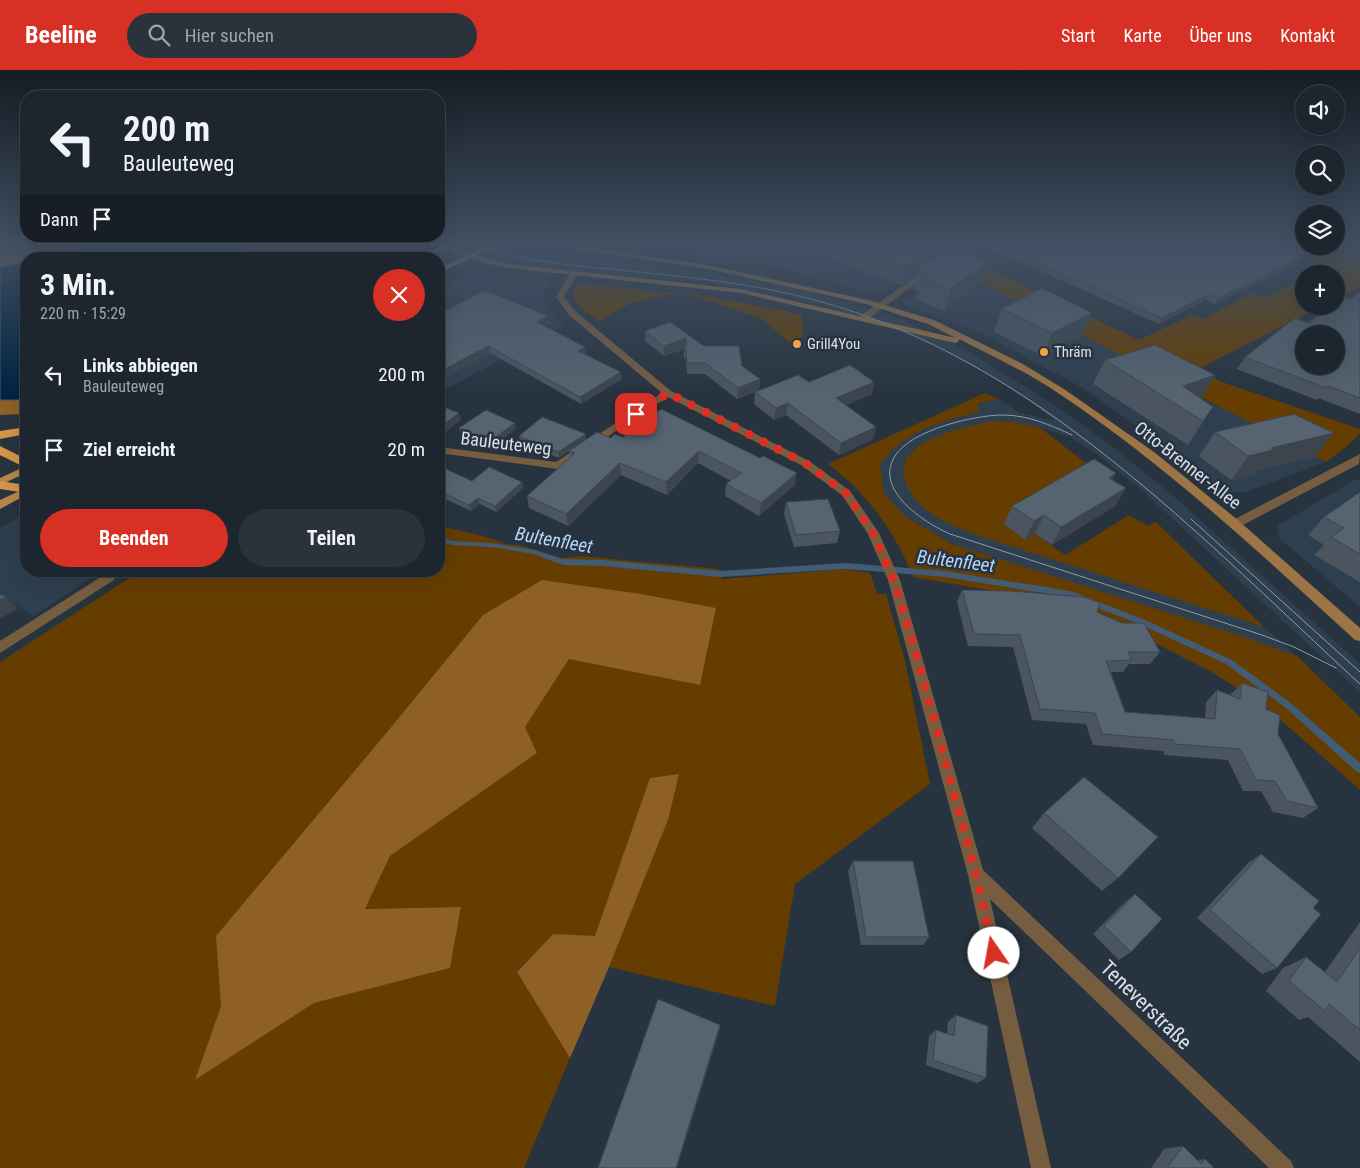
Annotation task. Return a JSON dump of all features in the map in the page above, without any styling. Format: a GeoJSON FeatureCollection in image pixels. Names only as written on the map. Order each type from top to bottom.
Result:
{"type":"FeatureCollection","features":[{"type":"Feature","properties":{"kind":"highway"},"geometry":{"type":"LineString","coordinates":[[0,435],[20,432]]}},
{"type":"Feature","properties":{"kind":"highway"},"geometry":{"type":"LineString","coordinates":[[0,450],[20,461]]}},
{"type":"Feature","properties":{"kind":"highway"},"geometry":{"type":"LineString","coordinates":[[0,484],[20,489]]}},
{"type":"Feature","properties":{"kind":"main road"},"geometry":{"type":"LineString","coordinates":[[0,484],[20,472]]}},
{"type":"Feature","properties":{"kind":"main road"},"geometry":{"type":"LineString","coordinates":[[0,505],[20,493]]}},
{"type":"Feature","properties":{"kind":"street"},"geometry":{"type":"LineString","coordinates":[[562,294],[560,297],[572,312],[668,393],[805,463],[846,493],[881,548],[894,580],[976,875],[1041,1168]]}},
{"type":"Feature","properties":{"kind":"street","name":"Otto-Brenner-Allee"},"geometry":{"type":"LineString","coordinates":[[755,294],[977,344]]}},
{"type":"Feature","properties":{"kind":"street","name":"Otto-Brenner-Allee"},"geometry":{"type":"LineString","coordinates":[[831,294],[880,305],[931,322],[1018,365],[1061,391],[1150,454],[1235,524],[1360,636]]}},
{"type":"Feature","properties":{"kind":"street"},"geometry":{"type":"LineString","coordinates":[[862,319],[896,294]]}},
{"type":"Feature","properties":{"kind":"street","name":"Bauleuteweg"},"geometry":{"type":"LineString","coordinates":[[445,451],[558,466],[668,393]]}},
{"type":"Feature","properties":{"kind":"street"},"geometry":{"type":"LineString","coordinates":[[1235,524],[1355,462],[1360,457]]}},
{"type":"Feature","properties":{"kind":"street"},"geometry":{"type":"LineString","coordinates":[[0,648],[110,577]]}},
{"type":"Feature","properties":{"kind":"street","name":"Teneverstraße"},"geometry":{"type":"LineString","coordinates":[[976,875],[1284,1168]]}},
{"type":"Feature","properties":{"kind":"shaded area"},"geometry":{"type":"Polygon","coordinates":[[[445,294],[544,294],[541,299],[564,325],[445,390],[445,294]]]}},
{"type":"Feature","properties":{"kind":"shaded area"},"geometry":{"type":"Polygon","coordinates":[[[573,294],[671,294],[632,303],[598,321],[580,307],[573,298],[573,294]]]}},
{"type":"Feature","properties":{"kind":"shaded area"},"geometry":{"type":"Polygon","coordinates":[[[674,294],[705,296],[801,314],[804,336],[789,342],[762,319],[697,297],[674,294]]]}},
{"type":"Feature","properties":{"kind":"shaded area"},"geometry":{"type":"Polygon","coordinates":[[[774,294],[817,294],[894,317],[971,353],[1065,412],[1117,450],[1177,499],[1360,664],[1360,692],[1139,488],[1095,453],[1070,437],[1039,427],[910,493],[924,509],[950,524],[1264,627],[1297,656],[952,544],[906,517],[884,494],[880,464],[893,448],[913,434],[941,422],[979,412],[978,403],[999,399],[1018,412],[1055,421],[1016,391],[939,348],[877,322],[790,297],[774,294]]]}},
{"type":"Feature","properties":{"kind":"shaded area"},"geometry":{"type":"Polygon","coordinates":[[[915,294],[1003,294],[1326,462],[1243,493],[1229,492],[1218,487],[1185,460],[1081,387],[983,334],[902,304],[915,294]]]}},
{"type":"Feature","properties":{"kind":"shaded area"},"geometry":{"type":"Polygon","coordinates":[[[1003,294],[1042,294],[1139,340],[1192,315],[1203,319],[1251,294],[1265,298],[1272,294],[1295,294],[1295,315],[1304,315],[1197,369],[1222,382],[1360,429],[1360,433],[1326,462],[1003,294]]]}},
{"type":"Feature","properties":{"kind":"shaded area"},"geometry":{"type":"Polygon","coordinates":[[[985,393],[999,399],[978,403],[979,412],[924,429],[912,435],[890,452],[880,464],[884,494],[906,517],[952,544],[1238,635],[1297,656],[1360,717],[1360,790],[1264,705],[1210,671],[1114,622],[1065,603],[913,577],[898,544],[878,514],[842,475],[828,464],[985,393]]]}},
{"type":"Feature","properties":{"kind":"shaded area"},"geometry":{"type":"Polygon","coordinates":[[[20,399],[20,414],[0,415],[0,400],[20,399]]]}},
{"type":"Feature","properties":{"kind":"shaded area"},"geometry":{"type":"Polygon","coordinates":[[[991,421],[1014,422],[1039,427],[1115,485],[1025,539],[1035,534],[1065,555],[1129,515],[1148,526],[1156,522],[1264,627],[979,536],[936,517],[911,494],[903,469],[908,457],[923,443],[932,439],[952,431],[991,421]]]}},
{"type":"Feature","properties":{"kind":"shaded area"},"geometry":{"type":"Polygon","coordinates":[[[1356,479],[1360,481],[1360,607],[1279,538],[1277,526],[1356,479]]]}},
{"type":"Feature","properties":{"kind":"shaded area"},"geometry":{"type":"Polygon","coordinates":[[[20,516],[20,577],[91,577],[33,616],[0,594],[0,528],[20,516]]]}},
{"type":"Feature","properties":{"kind":"shaded area"},"geometry":{"type":"Polygon","coordinates":[[[445,527],[484,536],[505,544],[519,545],[561,558],[580,556],[719,569],[722,579],[847,569],[870,573],[877,594],[886,594],[905,661],[930,784],[795,884],[775,1006],[609,967],[668,820],[651,778],[595,937],[553,934],[517,971],[570,1058],[524,1168],[0,1168],[0,662],[131,577],[445,577],[445,527]],[[483,615],[378,743],[221,1006],[195,1080],[314,1003],[450,968],[461,907],[365,909],[390,856],[537,753],[525,727],[569,658],[700,685],[483,615]]]}},
{"type":"Feature","properties":{"kind":"shaded area"},"geometry":{"type":"Polygon","coordinates":[[[542,580],[641,594],[716,608],[700,685],[569,659],[525,727],[537,753],[390,856],[365,909],[461,907],[450,968],[314,1003],[195,1080],[221,1006],[216,936],[483,615],[542,580]]]}},
{"type":"Feature","properties":{"kind":"shaded area"},"geometry":{"type":"Polygon","coordinates":[[[679,774],[668,820],[570,1058],[517,972],[553,934],[595,936],[650,778],[679,774]]]}},
{"type":"Feature","properties":{"kind":"water"},"geometry":{"type":"Polygon","coordinates":[[[0,294],[20,294],[20,400],[0,400],[0,294]]]}},
{"type":"Feature","properties":{"kind":"building"},"geometry":{"type":"Polygon","coordinates":[[[477,294],[495,294],[548,316],[537,322],[585,347],[578,351],[621,372],[580,397],[488,346],[445,369],[445,311],[477,294]]]}},
{"type":"Feature","properties":{"kind":"building"},"geometry":{"type":"Polygon","coordinates":[[[1030,294],[1054,294],[1092,313],[1052,333],[1002,309],[1030,294]]]}},
{"type":"Feature","properties":{"kind":"building"},"geometry":{"type":"Polygon","coordinates":[[[1108,294],[1209,294],[1162,318],[1108,294]]]}},
{"type":"Feature","properties":{"kind":"building"},"geometry":{"type":"Polygon","coordinates":[[[1210,294],[1227,294],[1219,298],[1210,294]]]}},
{"type":"Feature","properties":{"kind":"building"},"geometry":{"type":"Polygon","coordinates":[[[1360,294],[1360,398],[1328,386],[1326,388],[1245,357],[1295,318],[1308,323],[1318,315],[1345,315],[1345,297],[1351,299],[1360,294]]]}},
{"type":"Feature","properties":{"kind":"building"},"geometry":{"type":"Polygon","coordinates":[[[670,322],[704,346],[739,346],[742,366],[760,379],[738,388],[705,363],[687,363],[686,348],[684,346],[686,346],[686,338],[664,346],[645,331],[670,322]]]}},
{"type":"Feature","properties":{"kind":"building"},"geometry":{"type":"Polygon","coordinates":[[[1155,345],[1215,375],[1183,386],[1213,407],[1203,421],[1105,360],[1155,345]]]}},
{"type":"Feature","properties":{"kind":"building"},"geometry":{"type":"Polygon","coordinates":[[[850,365],[874,382],[836,398],[876,427],[841,443],[788,403],[776,408],[755,392],[798,375],[809,382],[850,365]]]}},
{"type":"Feature","properties":{"kind":"building"},"geometry":{"type":"Polygon","coordinates":[[[445,407],[459,413],[445,424],[445,407]]]}},
{"type":"Feature","properties":{"kind":"building"},"geometry":{"type":"Polygon","coordinates":[[[661,409],[760,458],[763,456],[797,473],[761,503],[726,484],[741,473],[699,451],[666,482],[620,463],[566,514],[527,496],[575,453],[569,451],[597,432],[611,438],[615,434],[623,437],[661,409]]]}},
{"type":"Feature","properties":{"kind":"building"},"geometry":{"type":"Polygon","coordinates":[[[486,410],[515,423],[489,442],[459,428],[486,410]]]}},
{"type":"Feature","properties":{"kind":"building"},"geometry":{"type":"Polygon","coordinates":[[[1294,414],[1334,433],[1271,448],[1273,450],[1248,456],[1215,432],[1294,414]]]}},
{"type":"Feature","properties":{"kind":"building"},"geometry":{"type":"Polygon","coordinates":[[[542,417],[586,434],[558,452],[519,436],[542,417]]]}},
{"type":"Feature","properties":{"kind":"building"},"geometry":{"type":"Polygon","coordinates":[[[1094,459],[1116,473],[1109,478],[1126,488],[1061,527],[1044,515],[1034,521],[1012,506],[1094,459]]]}},
{"type":"Feature","properties":{"kind":"building"},"geometry":{"type":"Polygon","coordinates":[[[489,467],[522,482],[495,506],[478,498],[469,505],[445,494],[445,469],[472,481],[489,467]]]}},
{"type":"Feature","properties":{"kind":"building"},"geometry":{"type":"Polygon","coordinates":[[[1360,492],[1360,554],[1331,537],[1344,528],[1324,517],[1360,492]]]}},
{"type":"Feature","properties":{"kind":"building"},"geometry":{"type":"Polygon","coordinates":[[[828,499],[840,531],[796,535],[786,502],[828,499]]]}},
{"type":"Feature","properties":{"kind":"building"},"geometry":{"type":"Polygon","coordinates":[[[962,590],[1012,591],[1084,597],[1100,603],[1097,612],[1122,623],[1144,623],[1160,652],[1128,652],[1132,660],[1106,661],[1125,712],[1215,719],[1217,690],[1240,699],[1242,683],[1268,692],[1266,709],[1280,715],[1278,734],[1318,808],[1287,801],[1275,781],[1256,780],[1240,749],[1175,744],[1174,740],[1102,734],[1095,713],[1040,709],[1020,635],[974,634],[962,590]]]}},
{"type":"Feature","properties":{"kind":"building"},"geometry":{"type":"Polygon","coordinates":[[[0,594],[6,597],[0,600],[0,594]]]}},
{"type":"Feature","properties":{"kind":"building"},"geometry":{"type":"Polygon","coordinates":[[[1084,777],[1158,837],[1118,878],[1044,813],[1084,777]]]}},
{"type":"Feature","properties":{"kind":"building"},"geometry":{"type":"Polygon","coordinates":[[[1261,854],[1319,901],[1313,908],[1321,914],[1277,968],[1210,910],[1261,854]]]}},
{"type":"Feature","properties":{"kind":"building"},"geometry":{"type":"Polygon","coordinates":[[[853,861],[913,861],[929,937],[866,937],[853,861]]]}},
{"type":"Feature","properties":{"kind":"building"},"geometry":{"type":"Polygon","coordinates":[[[1135,894],[1162,919],[1131,952],[1104,926],[1135,894]]]}},
{"type":"Feature","properties":{"kind":"building"},"geometry":{"type":"Polygon","coordinates":[[[1360,948],[1360,1030],[1329,1004],[1325,1011],[1289,981],[1306,957],[1337,982],[1360,948]]]}},
{"type":"Feature","properties":{"kind":"building"},"geometry":{"type":"Polygon","coordinates":[[[658,999],[720,1025],[676,1168],[598,1168],[658,999]]]}},
{"type":"Feature","properties":{"kind":"building"},"geometry":{"type":"Polygon","coordinates":[[[956,1015],[988,1026],[986,1078],[933,1060],[936,1030],[954,1036],[956,1015]]]}},
{"type":"Feature","properties":{"kind":"building"},"geometry":{"type":"Polygon","coordinates":[[[1183,1146],[1201,1164],[1205,1159],[1214,1168],[1167,1168],[1183,1146]]]}},
{"type":"Feature","properties":{"kind":"waterway","name":"Bultenfleet"},"geometry":{"type":"LineString","coordinates":[[445,541],[452,543],[491,545],[535,552],[563,562],[603,563],[720,574],[846,566],[945,574],[1070,594],[1140,621],[1229,662],[1289,706],[1360,769]]}},
{"type":"Feature","properties":{"kind":"tram line"},"geometry":{"type":"LineString","coordinates":[[792,294],[895,327],[970,364],[1041,408],[1109,458],[1174,513],[1360,684]]}},
{"type":"Feature","properties":{"kind":"tram line"},"geometry":{"type":"LineString","coordinates":[[1072,435],[1039,421],[1012,415],[960,421],[929,432],[903,447],[895,456],[890,469],[891,481],[896,493],[905,504],[928,522],[950,534],[1262,635],[1294,647],[1336,668]]}},
{"type":"Feature","properties":{"kind":"tram line"},"geometry":{"type":"LineString","coordinates":[[1191,519],[1360,672]]}},
{"type":"Feature","properties":{"kind":"place","name":"Grill4You"},"geometry":{"type":"Point","coordinates":[797,344]}},
{"type":"Feature","properties":{"kind":"place","name":"Thräm"},"geometry":{"type":"Point","coordinates":[1044,352]}},
{"type":"Feature","properties":{"kind":"route"},"geometry":{"type":"LineString","coordinates":[[636,414],[668,393],[805,463],[846,493],[873,533],[894,580],[916,653],[976,875],[994,953]]}}]}
